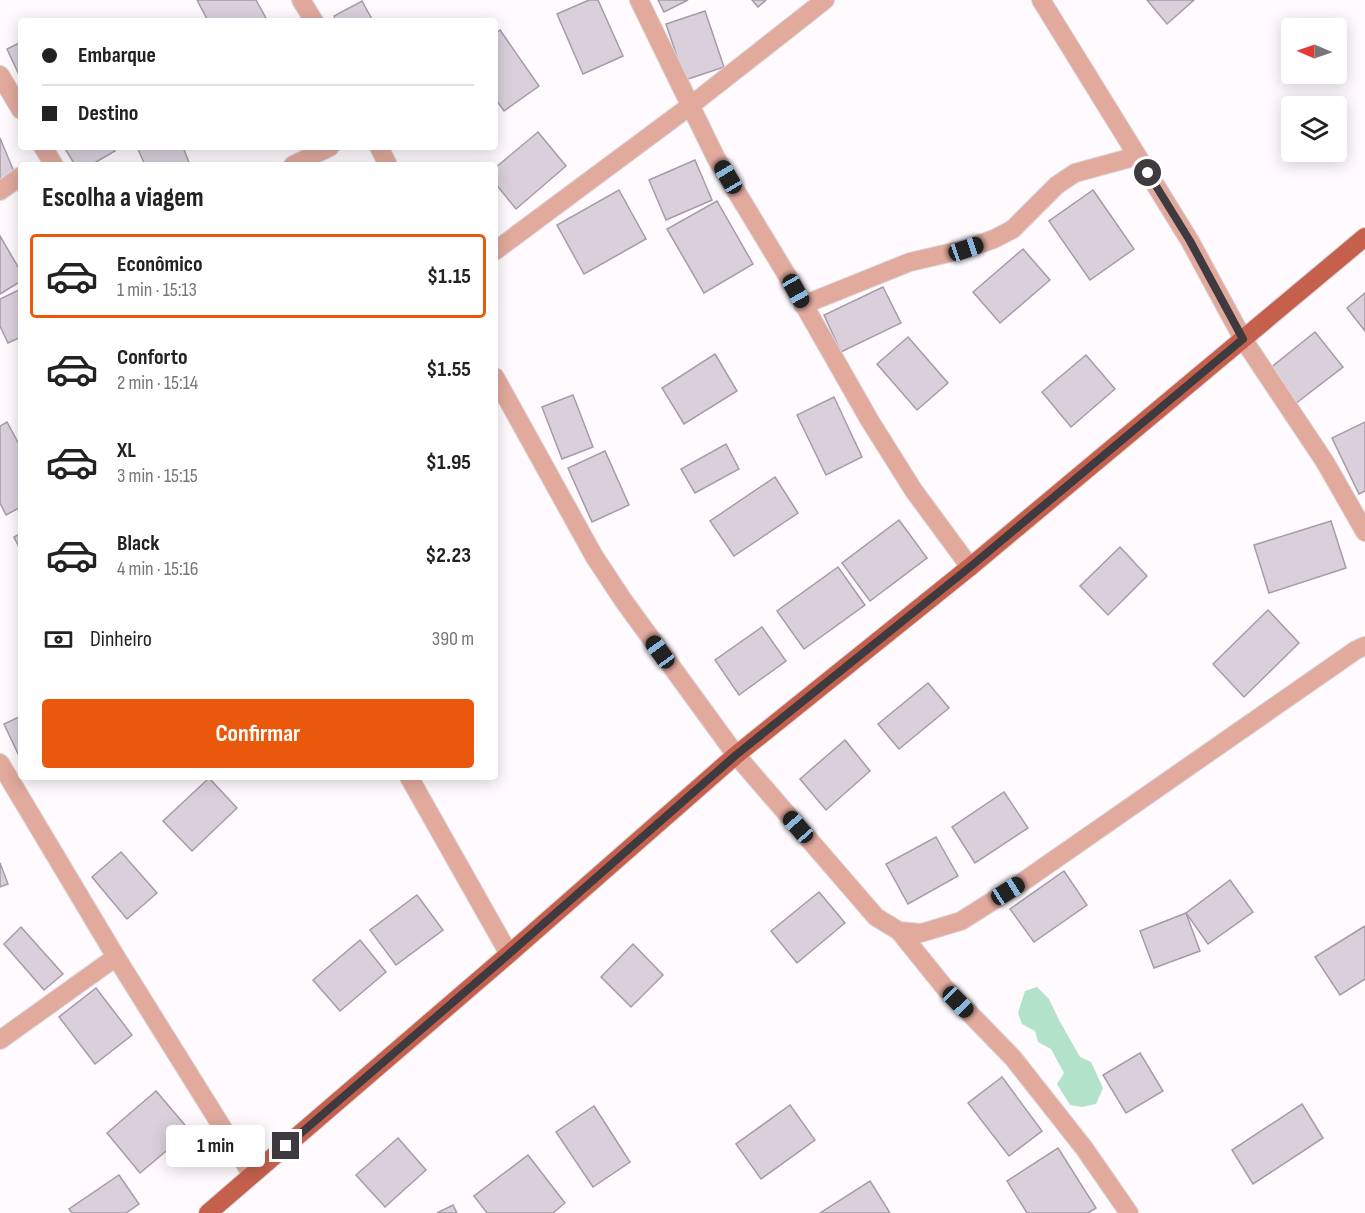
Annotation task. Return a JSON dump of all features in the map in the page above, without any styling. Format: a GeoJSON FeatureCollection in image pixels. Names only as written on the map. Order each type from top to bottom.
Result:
{"type":"FeatureCollection","features":[{"type":"Feature","properties":{"kind":"main road"},"geometry":{"type":"LineString","coordinates":[[208,1213],[736,755],[970,567],[1365,237]]}},
{"type":"Feature","properties":{"kind":"street"},"geometry":{"type":"LineString","coordinates":[[301,0],[312,18]]}},
{"type":"Feature","properties":{"kind":"street"},"geometry":{"type":"LineString","coordinates":[[639,0],[716,158],[914,491],[970,567]]}},
{"type":"Feature","properties":{"kind":"street"},"geometry":{"type":"LineString","coordinates":[[498,249],[690,106],[825,0]]}},
{"type":"Feature","properties":{"kind":"street"},"geometry":{"type":"LineString","coordinates":[[1041,0],[1190,241],[1243,339],[1325,462],[1365,532]]}},
{"type":"Feature","properties":{"kind":"street"},"geometry":{"type":"LineString","coordinates":[[0,75],[18,105]]}},
{"type":"Feature","properties":{"kind":"street"},"geometry":{"type":"LineString","coordinates":[[298,162],[324,150]]}},
{"type":"Feature","properties":{"kind":"street"},"geometry":{"type":"LineString","coordinates":[[803,305],[910,262],[966,249],[994,239],[1013,229],[1057,185],[1075,173],[1137,156]]}},
{"type":"Feature","properties":{"kind":"street"},"geometry":{"type":"LineString","coordinates":[[0,191],[18,178]]}},
{"type":"Feature","properties":{"kind":"street"},"geometry":{"type":"LineString","coordinates":[[498,383],[594,556],[623,600],[736,755],[876,917],[899,931],[945,988],[1013,1058],[1084,1148],[1128,1213]]}},
{"type":"Feature","properties":{"kind":"street"},"geometry":{"type":"LineString","coordinates":[[899,931],[921,933],[961,921],[1024,881],[1356,650],[1365,646]]}},
{"type":"Feature","properties":{"kind":"street"},"geometry":{"type":"LineString","coordinates":[[0,763],[116,957],[252,1175]]}},
{"type":"Feature","properties":{"kind":"street"},"geometry":{"type":"LineString","coordinates":[[412,780],[509,954]]}},
{"type":"Feature","properties":{"kind":"street"},"geometry":{"type":"LineString","coordinates":[[0,1040],[116,957]]}},
{"type":"Feature","properties":{"kind":"green space"},"geometry":{"type":"Polygon","coordinates":[[[1037,987],[1049,999],[1080,1057],[1091,1062],[1103,1088],[1096,1104],[1082,1107],[1070,1105],[1057,1084],[1064,1073],[1051,1049],[1038,1042],[1035,1031],[1022,1024],[1018,1013],[1025,991],[1037,987]]]}},
{"type":"Feature","properties":{"kind":"building"},"geometry":{"type":"Polygon","coordinates":[[[197,0],[256,0],[266,18],[206,18],[197,0]]]}},
{"type":"Feature","properties":{"kind":"building"},"geometry":{"type":"Polygon","coordinates":[[[589,0],[598,0],[623,56],[583,74],[557,14],[589,0]]]}},
{"type":"Feature","properties":{"kind":"building"},"geometry":{"type":"Polygon","coordinates":[[[658,0],[688,0],[664,12],[658,0]]]}},
{"type":"Feature","properties":{"kind":"building"},"geometry":{"type":"Polygon","coordinates":[[[752,0],[766,0],[758,7],[752,0]]]}},
{"type":"Feature","properties":{"kind":"building"},"geometry":{"type":"Polygon","coordinates":[[[1147,0],[1194,0],[1167,24],[1147,0]]]}},
{"type":"Feature","properties":{"kind":"building"},"geometry":{"type":"Polygon","coordinates":[[[362,1],[371,18],[335,18],[334,16],[362,1]]]}},
{"type":"Feature","properties":{"kind":"building"},"geometry":{"type":"Polygon","coordinates":[[[705,11],[724,67],[685,80],[666,24],[705,11]]]}},
{"type":"Feature","properties":{"kind":"building"},"geometry":{"type":"Polygon","coordinates":[[[500,30],[539,86],[504,111],[498,102],[498,32],[500,30]]]}},
{"type":"Feature","properties":{"kind":"building"},"geometry":{"type":"Polygon","coordinates":[[[18,44],[18,73],[7,49],[18,44]]]}},
{"type":"Feature","properties":{"kind":"building"},"geometry":{"type":"Polygon","coordinates":[[[538,132],[566,166],[516,209],[498,187],[498,165],[538,132]]]}},
{"type":"Feature","properties":{"kind":"building"},"geometry":{"type":"Polygon","coordinates":[[[0,138],[17,179],[0,186],[0,138]]]}},
{"type":"Feature","properties":{"kind":"building"},"geometry":{"type":"Polygon","coordinates":[[[66,150],[115,151],[96,162],[73,162],[66,150]]]}},
{"type":"Feature","properties":{"kind":"building"},"geometry":{"type":"Polygon","coordinates":[[[138,150],[184,150],[189,162],[144,162],[138,150]]]}},
{"type":"Feature","properties":{"kind":"building"},"geometry":{"type":"Polygon","coordinates":[[[695,160],[712,200],[666,220],[649,180],[695,160]]]}},
{"type":"Feature","properties":{"kind":"building"},"geometry":{"type":"Polygon","coordinates":[[[619,190],[646,239],[584,274],[557,225],[619,190]]]}},
{"type":"Feature","properties":{"kind":"building"},"geometry":{"type":"Polygon","coordinates":[[[1093,190],[1134,249],[1090,280],[1049,221],[1093,190]]]}},
{"type":"Feature","properties":{"kind":"building"},"geometry":{"type":"Polygon","coordinates":[[[717,201],[753,264],[704,293],[667,229],[717,201]]]}},
{"type":"Feature","properties":{"kind":"building"},"geometry":{"type":"Polygon","coordinates":[[[0,236],[18,267],[18,283],[0,294],[0,236]]]}},
{"type":"Feature","properties":{"kind":"building"},"geometry":{"type":"Polygon","coordinates":[[[1023,249],[1050,280],[1000,323],[973,292],[1023,249]]]}},
{"type":"Feature","properties":{"kind":"building"},"geometry":{"type":"Polygon","coordinates":[[[883,287],[901,323],[841,352],[824,315],[883,287]]]}},
{"type":"Feature","properties":{"kind":"building"},"geometry":{"type":"Polygon","coordinates":[[[18,290],[18,338],[8,343],[0,326],[0,299],[18,290]]]}},
{"type":"Feature","properties":{"kind":"building"},"geometry":{"type":"Polygon","coordinates":[[[1365,293],[1365,331],[1347,308],[1365,293]]]}},
{"type":"Feature","properties":{"kind":"building"},"geometry":{"type":"Polygon","coordinates":[[[1315,332],[1343,367],[1295,404],[1269,369],[1315,332]]]}},
{"type":"Feature","properties":{"kind":"building"},"geometry":{"type":"Polygon","coordinates":[[[908,337],[948,383],[917,410],[877,364],[908,337]]]}},
{"type":"Feature","properties":{"kind":"building"},"geometry":{"type":"Polygon","coordinates":[[[715,354],[737,391],[684,424],[662,388],[715,354]]]}},
{"type":"Feature","properties":{"kind":"building"},"geometry":{"type":"Polygon","coordinates":[[[1086,355],[1115,389],[1071,427],[1042,392],[1086,355]]]}},
{"type":"Feature","properties":{"kind":"building"},"geometry":{"type":"Polygon","coordinates":[[[573,395],[593,447],[562,459],[542,407],[573,395]]]}},
{"type":"Feature","properties":{"kind":"building"},"geometry":{"type":"Polygon","coordinates":[[[834,397],[862,457],[826,475],[797,415],[834,397]]]}},
{"type":"Feature","properties":{"kind":"building"},"geometry":{"type":"Polygon","coordinates":[[[7,422],[18,442],[18,509],[6,515],[0,503],[0,426],[7,422]]]}},
{"type":"Feature","properties":{"kind":"building"},"geometry":{"type":"Polygon","coordinates":[[[1365,422],[1365,491],[1359,494],[1332,438],[1365,422]]]}},
{"type":"Feature","properties":{"kind":"building"},"geometry":{"type":"Polygon","coordinates":[[[726,444],[739,469],[695,493],[681,469],[726,444]]]}},
{"type":"Feature","properties":{"kind":"building"},"geometry":{"type":"Polygon","coordinates":[[[605,451],[629,505],[592,522],[568,468],[605,451]]]}},
{"type":"Feature","properties":{"kind":"building"},"geometry":{"type":"Polygon","coordinates":[[[775,477],[798,513],[734,556],[710,521],[775,477]]]}},
{"type":"Feature","properties":{"kind":"building"},"geometry":{"type":"Polygon","coordinates":[[[899,520],[927,558],[870,601],[842,563],[899,520]]]}},
{"type":"Feature","properties":{"kind":"building"},"geometry":{"type":"Polygon","coordinates":[[[1331,521],[1346,568],[1269,593],[1254,545],[1331,521]]]}},
{"type":"Feature","properties":{"kind":"building"},"geometry":{"type":"Polygon","coordinates":[[[1120,547],[1147,576],[1108,615],[1080,586],[1120,547]]]}},
{"type":"Feature","properties":{"kind":"building"},"geometry":{"type":"Polygon","coordinates":[[[838,567],[865,605],[804,649],[777,611],[838,567]]]}},
{"type":"Feature","properties":{"kind":"building"},"geometry":{"type":"Polygon","coordinates":[[[1268,610],[1299,643],[1244,697],[1213,664],[1268,610]]]}},
{"type":"Feature","properties":{"kind":"building"},"geometry":{"type":"Polygon","coordinates":[[[762,627],[786,661],[739,695],[715,660],[762,627]]]}},
{"type":"Feature","properties":{"kind":"building"},"geometry":{"type":"Polygon","coordinates":[[[928,683],[949,708],[899,749],[878,724],[928,683]]]}},
{"type":"Feature","properties":{"kind":"building"},"geometry":{"type":"Polygon","coordinates":[[[18,717],[18,754],[4,724],[18,717]]]}},
{"type":"Feature","properties":{"kind":"building"},"geometry":{"type":"Polygon","coordinates":[[[845,740],[870,771],[826,810],[800,779],[845,740]]]}},
{"type":"Feature","properties":{"kind":"building"},"geometry":{"type":"Polygon","coordinates":[[[207,780],[211,780],[237,808],[192,851],[163,821],[207,780]]]}},
{"type":"Feature","properties":{"kind":"building"},"geometry":{"type":"Polygon","coordinates":[[[1004,792],[1028,828],[975,863],[952,827],[1004,792]]]}},
{"type":"Feature","properties":{"kind":"building"},"geometry":{"type":"Polygon","coordinates":[[[936,837],[958,876],[908,904],[886,864],[936,837]]]}},
{"type":"Feature","properties":{"kind":"building"},"geometry":{"type":"Polygon","coordinates":[[[121,852],[157,893],[127,919],[92,877],[121,852]]]}},
{"type":"Feature","properties":{"kind":"building"},"geometry":{"type":"Polygon","coordinates":[[[0,863],[8,884],[0,887],[0,863]]]}},
{"type":"Feature","properties":{"kind":"building"},"geometry":{"type":"Polygon","coordinates":[[[1064,871],[1087,905],[1034,942],[1010,909],[1064,871]]]}},
{"type":"Feature","properties":{"kind":"building"},"geometry":{"type":"Polygon","coordinates":[[[1230,880],[1253,912],[1208,944],[1186,913],[1230,880]]]}},
{"type":"Feature","properties":{"kind":"building"},"geometry":{"type":"Polygon","coordinates":[[[819,892],[845,923],[797,963],[771,931],[819,892]]]}},
{"type":"Feature","properties":{"kind":"building"},"geometry":{"type":"Polygon","coordinates":[[[417,895],[443,930],[396,965],[370,930],[417,895]]]}},
{"type":"Feature","properties":{"kind":"building"},"geometry":{"type":"Polygon","coordinates":[[[1186,913],[1200,951],[1154,968],[1140,931],[1186,913]]]}},
{"type":"Feature","properties":{"kind":"building"},"geometry":{"type":"Polygon","coordinates":[[[1365,926],[1365,979],[1340,995],[1315,957],[1365,926]]]}},
{"type":"Feature","properties":{"kind":"building"},"geometry":{"type":"Polygon","coordinates":[[[21,927],[63,974],[44,990],[4,944],[21,927]]]}},
{"type":"Feature","properties":{"kind":"building"},"geometry":{"type":"Polygon","coordinates":[[[360,940],[386,972],[340,1011],[313,980],[360,940]]]}},
{"type":"Feature","properties":{"kind":"building"},"geometry":{"type":"Polygon","coordinates":[[[633,944],[663,975],[631,1007],[601,977],[633,944]]]}},
{"type":"Feature","properties":{"kind":"building"},"geometry":{"type":"Polygon","coordinates":[[[96,988],[132,1035],[95,1064],[59,1017],[96,988]]]}},
{"type":"Feature","properties":{"kind":"building"},"geometry":{"type":"Polygon","coordinates":[[[1140,1053],[1163,1091],[1126,1113],[1103,1075],[1140,1053]]]}},
{"type":"Feature","properties":{"kind":"building"},"geometry":{"type":"Polygon","coordinates":[[[1002,1077],[1042,1131],[1009,1156],[968,1103],[1002,1077]]]}},
{"type":"Feature","properties":{"kind":"building"},"geometry":{"type":"Polygon","coordinates":[[[156,1091],[190,1131],[140,1173],[107,1133],[156,1091]]]}},
{"type":"Feature","properties":{"kind":"building"},"geometry":{"type":"Polygon","coordinates":[[[1302,1104],[1323,1138],[1253,1184],[1232,1150],[1302,1104]]]}},
{"type":"Feature","properties":{"kind":"building"},"geometry":{"type":"Polygon","coordinates":[[[790,1105],[815,1140],[761,1179],[736,1144],[790,1105]]]}},
{"type":"Feature","properties":{"kind":"building"},"geometry":{"type":"Polygon","coordinates":[[[594,1106],[630,1162],[593,1187],[556,1132],[594,1106]]]}},
{"type":"Feature","properties":{"kind":"building"},"geometry":{"type":"Polygon","coordinates":[[[398,1138],[426,1170],[385,1207],[356,1175],[398,1138]]]}},
{"type":"Feature","properties":{"kind":"building"},"geometry":{"type":"Polygon","coordinates":[[[1058,1148],[1096,1208],[1088,1213],[1027,1213],[1007,1181],[1058,1148]]]}},
{"type":"Feature","properties":{"kind":"building"},"geometry":{"type":"Polygon","coordinates":[[[528,1155],[565,1203],[553,1213],[487,1213],[474,1196],[528,1155]]]}},
{"type":"Feature","properties":{"kind":"building"},"geometry":{"type":"Polygon","coordinates":[[[119,1175],[139,1204],[126,1213],[72,1213],[69,1209],[119,1175]]]}},
{"type":"Feature","properties":{"kind":"building"},"geometry":{"type":"Polygon","coordinates":[[[870,1181],[890,1213],[820,1213],[870,1181]]]}},
{"type":"Feature","properties":{"kind":"building"},"geometry":{"type":"Polygon","coordinates":[[[453,1205],[457,1213],[437,1213],[453,1205]]]}},
{"type":"Feature","properties":{"kind":"route"},"geometry":{"type":"LineString","coordinates":[[286,1146],[736,755],[970,567],[1243,339],[1190,241],[1148,173]]}}]}
